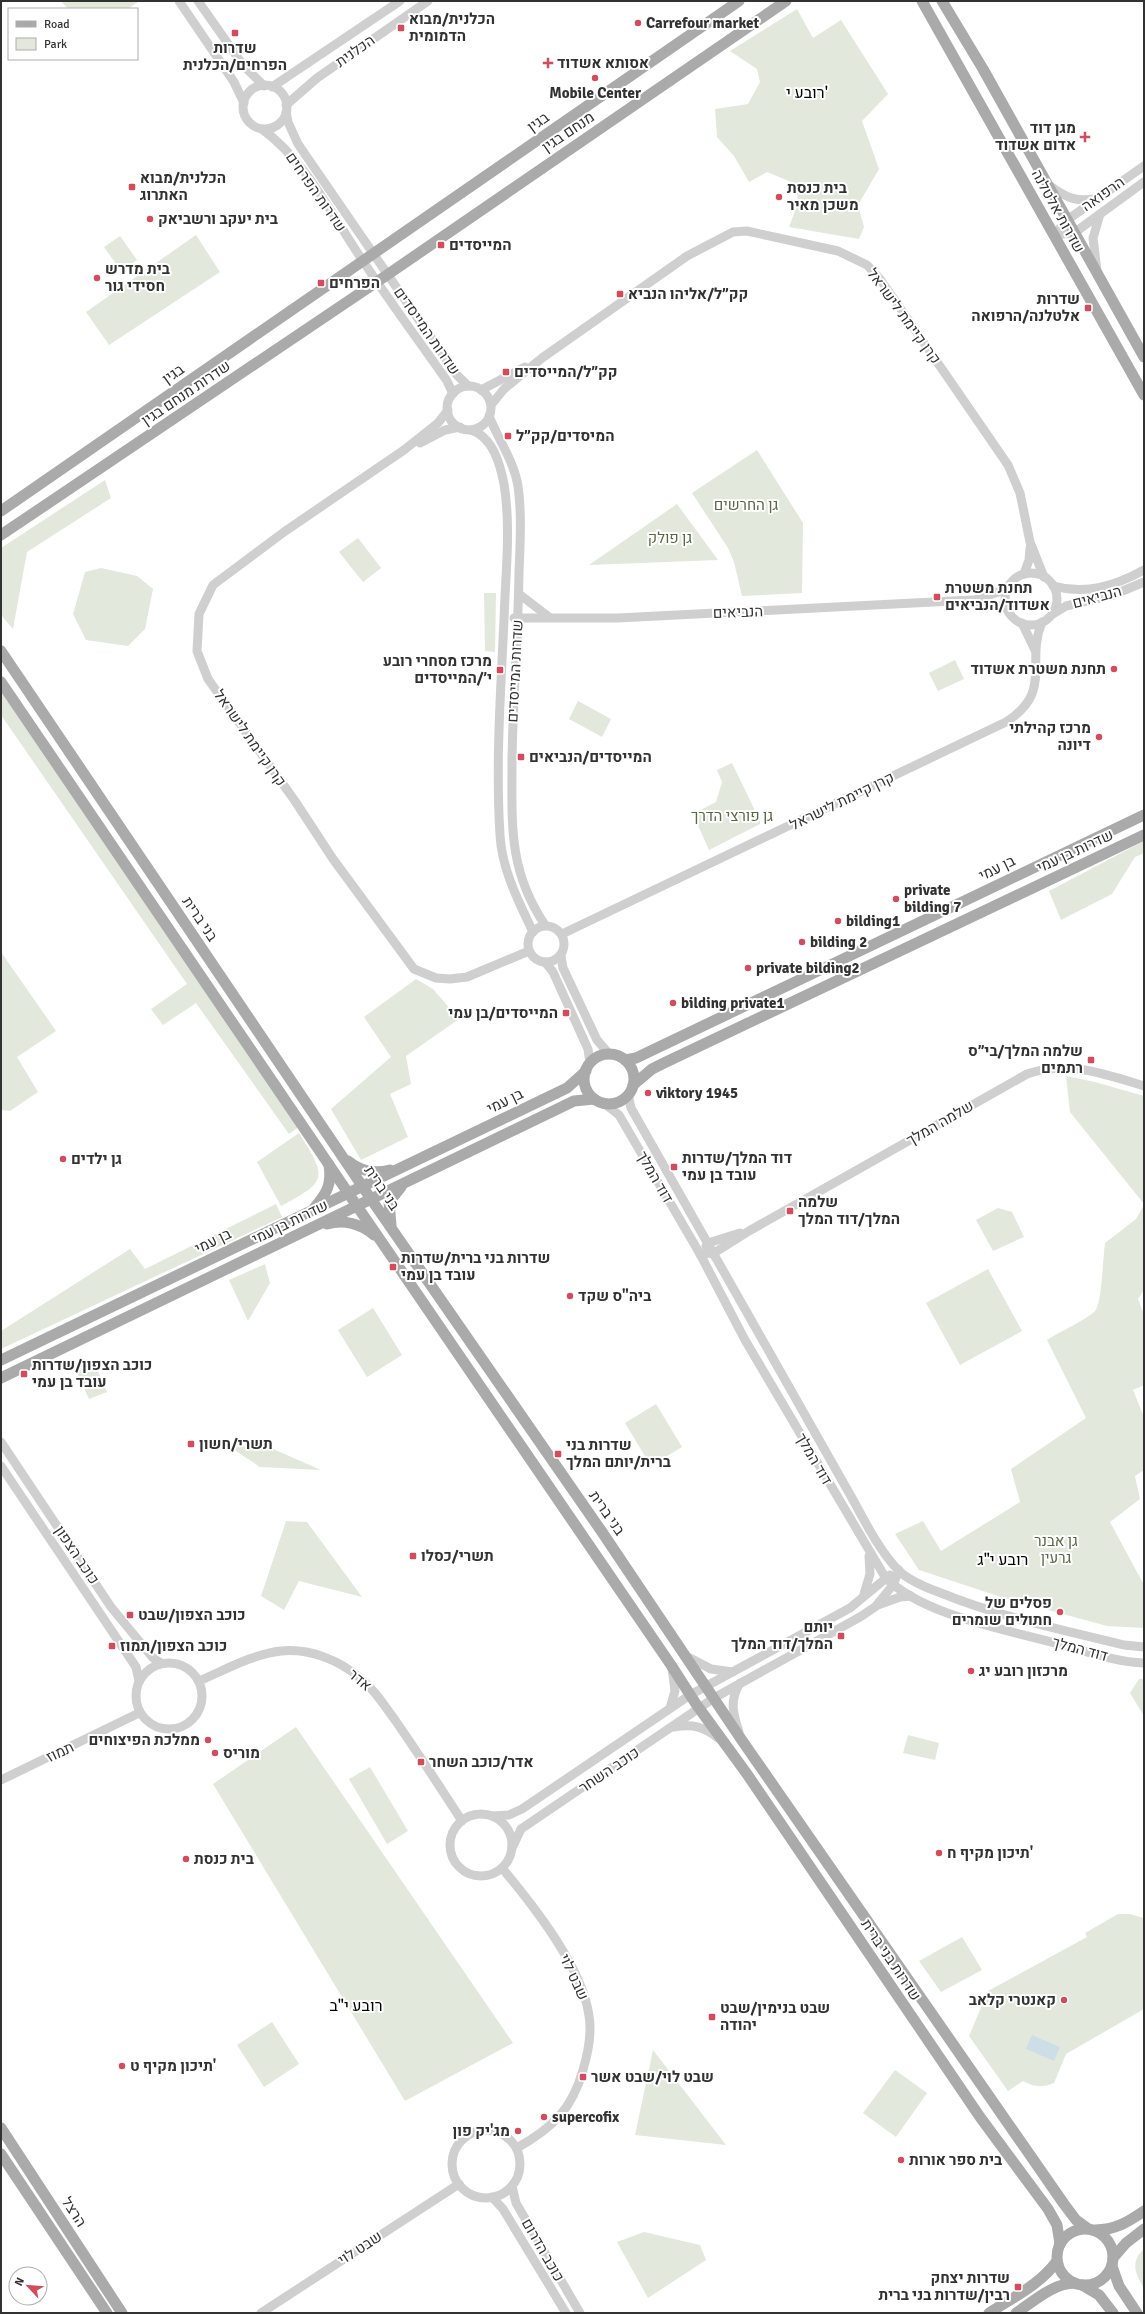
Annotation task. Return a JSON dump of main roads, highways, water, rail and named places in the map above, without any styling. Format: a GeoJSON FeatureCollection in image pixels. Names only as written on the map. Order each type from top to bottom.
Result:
{"type":"FeatureCollection","features":[{"type":"Feature","properties":{"kind":"main road","name":"בגין"},"geometry":{"type":"LineString","coordinates":[[2,510],[739,1]]}},
{"type":"Feature","properties":{"kind":"main road","name":"מנחם בגין"},"geometry":{"type":"LineString","coordinates":[[387,275],[786,1]]}},
{"type":"Feature","properties":{"kind":"main road","name":"שדרות אלטלנה"},"geometry":{"type":"LineString","coordinates":[[922,1],[1144,395]]}},
{"type":"Feature","properties":{"kind":"main road","name":"שדרות אלטלנה"},"geometry":{"type":"LineString","coordinates":[[942,1],[1144,357]]}},
{"type":"Feature","properties":{"kind":"main road","name":"שדרות מנחם בגין"},"geometry":{"type":"LineString","coordinates":[[1,535],[387,275]]}},
{"type":"Feature","properties":{"kind":"main road","name":"בני ברית"},"geometry":{"type":"LineString","coordinates":[[1,651],[371,1200],[688,1657],[741,1739]]}},
{"type":"Feature","properties":{"kind":"main road","name":"בני ברית"},"geometry":{"type":"LineString","coordinates":[[1,682],[690,1695]]}},
{"type":"Feature","properties":{"kind":"main road","name":"בן עמי"},"geometry":{"type":"LineString","coordinates":[[625,1060],[636,1058],[1144,814]]}},
{"type":"Feature","properties":{"kind":"main road","name":"שדרות בן עמי"},"geometry":{"type":"LineString","coordinates":[[630,1090],[652,1069],[664,1062],[1144,834]]}},
{"type":"Feature","properties":{"kind":"main road"},"geometry":{"type":"LineString","coordinates":[[610,1054],[625,1060],[631,1069],[630,1090],[618,1102],[605,1104],[594,1099],[589,1094],[584,1083],[588,1067],[599,1056],[610,1054]]}},
{"type":"Feature","properties":{"kind":"main road","name":"בן עמי"},"geometry":{"type":"LineString","coordinates":[[1,1360],[567,1088],[588,1067]]}},
{"type":"Feature","properties":{"kind":"main road","name":"שדרות בן עמי"},"geometry":{"type":"LineString","coordinates":[[1,1378],[574,1101],[594,1099]]}},
{"type":"Feature","properties":{"kind":"main road"},"geometry":{"type":"LineString","coordinates":[[342,1156],[363,1170],[383,1171],[404,1166]]}},
{"type":"Feature","properties":{"kind":"main road"},"geometry":{"type":"LineString","coordinates":[[311,1211],[327,1192],[330,1185],[328,1163]]}},
{"type":"Feature","properties":{"kind":"main road"},"geometry":{"type":"LineString","coordinates":[[392,1229],[389,1217],[389,1202],[404,1183]]}},
{"type":"Feature","properties":{"kind":"main road"},"geometry":{"type":"LineString","coordinates":[[309,1229],[334,1222],[349,1223],[364,1228],[380,1241]]}},
{"type":"Feature","properties":{"kind":"main road","name":"שדרות בני ברית"},"geometry":{"type":"LineString","coordinates":[[690,1695],[980,2117],[1048,2209],[1057,2225],[1060,2244]]}},
{"type":"Feature","properties":{"kind":"main road","name":"שדרות בני ברית"},"geometry":{"type":"LineString","coordinates":[[741,1739],[1064,2204],[1076,2220],[1091,2229]]}},
{"type":"Feature","properties":{"kind":"main road","name":"הרצל"},"geometry":{"type":"LineString","coordinates":[[1,2128],[122,2313]]}},
{"type":"Feature","properties":{"kind":"main road"},"geometry":{"type":"LineString","coordinates":[[1,2154],[108,2313]]}},
{"type":"Feature","properties":{"kind":"main road"},"geometry":{"type":"LineString","coordinates":[[989,2313],[1035,2283],[1050,2270],[1057,2260],[1060,2244],[1071,2232],[1091,2229],[1105,2230],[1123,2225],[1144,2211]]}},
{"type":"Feature","properties":{"kind":"main road"},"geometry":{"type":"LineString","coordinates":[[1091,2229],[1109,2241],[1119,2286],[1137,2313]]}},
{"type":"Feature","properties":{"kind":"main road"},"geometry":{"type":"LineString","coordinates":[[1016,2313],[1051,2290],[1067,2283],[1091,2285],[1100,2281],[1107,2275],[1113,2262],[1126,2243],[1144,2229]]}},
{"type":"Feature","properties":{"kind":"main road"},"geometry":{"type":"LineString","coordinates":[[1057,2260],[1063,2274],[1099,2295],[1113,2313]]}},
{"type":"Feature","properties":{"kind":"place","name":"Carrefour market"},"geometry":{"type":"Point","coordinates":[638,23]}},
{"type":"Feature","properties":{"kind":"place","name":"הכלנית/מבוא הדמומית"},"geometry":{"type":"Point","coordinates":[401,28]}},
{"type":"Feature","properties":{"kind":"place","name":"שדרות הפרחים/הכלנית"},"geometry":{"type":"Point","coordinates":[235,33]}},
{"type":"Feature","properties":{"kind":"place","name":"אסותא אשדוד"},"geometry":{"type":"Point","coordinates":[548,63]}},
{"type":"Feature","properties":{"kind":"place","name":"Mobile Center"},"geometry":{"type":"Point","coordinates":[595,78]}},
{"type":"Feature","properties":{"kind":"place","name":"מגן דוד אדום אשדוד"},"geometry":{"type":"Point","coordinates":[1085,137]}},
{"type":"Feature","properties":{"kind":"place","name":"הכלנית/מבוא האתרוג"},"geometry":{"type":"Point","coordinates":[132,187]}},
{"type":"Feature","properties":{"kind":"place","name":"בית כנסת משכן מאיר"},"geometry":{"type":"Point","coordinates":[779,197]}},
{"type":"Feature","properties":{"kind":"place","name":"בית יעקב ורשביאק"},"geometry":{"type":"Point","coordinates":[150,219]}},
{"type":"Feature","properties":{"kind":"place","name":"המייסדים"},"geometry":{"type":"Point","coordinates":[441,245]}},
{"type":"Feature","properties":{"kind":"place","name":"בית מדרש חסידי גור"},"geometry":{"type":"Point","coordinates":[97,278]}},
{"type":"Feature","properties":{"kind":"place","name":"הפרחים"},"geometry":{"type":"Point","coordinates":[321,283]}},
{"type":"Feature","properties":{"kind":"place","name":"קק״ל/אליהו הנביא"},"geometry":{"type":"Point","coordinates":[620,294]}},
{"type":"Feature","properties":{"kind":"place","name":"שדרות אלטלנה/הרפואה"},"geometry":{"type":"Point","coordinates":[1088,308]}},
{"type":"Feature","properties":{"kind":"place","name":"קק״ל/המייסדים"},"geometry":{"type":"Point","coordinates":[506,372]}},
{"type":"Feature","properties":{"kind":"place","name":"המיסדים/קק״ל"},"geometry":{"type":"Point","coordinates":[508,436]}},
{"type":"Feature","properties":{"kind":"place","name":"תחנת משטרת אשדוד/הנביאים"},"geometry":{"type":"Point","coordinates":[937,597]}},
{"type":"Feature","properties":{"kind":"place","name":"תחנת משטרת אשדוד"},"geometry":{"type":"Point","coordinates":[1114,669]}},
{"type":"Feature","properties":{"kind":"place","name":"מרכז מסחרי רובע י׳/המייסדים"},"geometry":{"type":"Point","coordinates":[500,670]}},
{"type":"Feature","properties":{"kind":"place","name":"מרכז קהילתי דיונה"},"geometry":{"type":"Point","coordinates":[1099,737]}},
{"type":"Feature","properties":{"kind":"place","name":"המייסדים/הנביאים"},"geometry":{"type":"Point","coordinates":[521,757]}},
{"type":"Feature","properties":{"kind":"place","name":"private bilding 7"},"geometry":{"type":"Point","coordinates":[896,899]}},
{"type":"Feature","properties":{"kind":"place","name":"bilding1"},"geometry":{"type":"Point","coordinates":[838,921]}},
{"type":"Feature","properties":{"kind":"place","name":"bilding 2"},"geometry":{"type":"Point","coordinates":[802,942]}},
{"type":"Feature","properties":{"kind":"place","name":"private bilding2"},"geometry":{"type":"Point","coordinates":[748,968]}},
{"type":"Feature","properties":{"kind":"place","name":"bilding private1"},"geometry":{"type":"Point","coordinates":[673,1003]}},
{"type":"Feature","properties":{"kind":"place","name":"המייסדים/בן עמי"},"geometry":{"type":"Point","coordinates":[566,1013]}},
{"type":"Feature","properties":{"kind":"place","name":"שלמה המלך/בי״ס רתמים"},"geometry":{"type":"Point","coordinates":[1091,1060]}},
{"type":"Feature","properties":{"kind":"place","name":"viktory 1945"},"geometry":{"type":"Point","coordinates":[648,1093]}},
{"type":"Feature","properties":{"kind":"place","name":"גן ילדים"},"geometry":{"type":"Point","coordinates":[63,1159]}},
{"type":"Feature","properties":{"kind":"place","name":"דוד המלך/שדרות עובד בן עמי"},"geometry":{"type":"Point","coordinates":[674,1167]}},
{"type":"Feature","properties":{"kind":"place","name":"שלמה המלך/דוד המלך"},"geometry":{"type":"Point","coordinates":[790,1211]}},
{"type":"Feature","properties":{"kind":"place","name":"שדרות בני ברית/שדרות עובד בן עמי"},"geometry":{"type":"Point","coordinates":[393,1267]}},
{"type":"Feature","properties":{"kind":"place","name":"ביה\"ס שקד"},"geometry":{"type":"Point","coordinates":[570,1296]}},
{"type":"Feature","properties":{"kind":"place","name":"כוכב הצפון/שדרות עובד בן עמי"},"geometry":{"type":"Point","coordinates":[24,1374]}},
{"type":"Feature","properties":{"kind":"place","name":"תשרי/חשון"},"geometry":{"type":"Point","coordinates":[191,1444]}},
{"type":"Feature","properties":{"kind":"place","name":"שדרות בני ברית/יותם המלך"},"geometry":{"type":"Point","coordinates":[558,1454]}},
{"type":"Feature","properties":{"kind":"place","name":"תשרי/כסלו"},"geometry":{"type":"Point","coordinates":[413,1556]}},
{"type":"Feature","properties":{"kind":"place","name":"פסלים של חתולים שומרים"},"geometry":{"type":"Point","coordinates":[1060,1612]}},
{"type":"Feature","properties":{"kind":"place","name":"כוכב הצפון/שבט"},"geometry":{"type":"Point","coordinates":[130,1615]}},
{"type":"Feature","properties":{"kind":"place","name":"יותם המלך/דוד המלך"},"geometry":{"type":"Point","coordinates":[841,1636]}},
{"type":"Feature","properties":{"kind":"place","name":"כוכב הצפון/תמוז"},"geometry":{"type":"Point","coordinates":[112,1646]}},
{"type":"Feature","properties":{"kind":"place","name":"מרכזון רובע יג"},"geometry":{"type":"Point","coordinates":[971,1671]}},
{"type":"Feature","properties":{"kind":"place","name":"ממלכת הפיצוחים"},"geometry":{"type":"Point","coordinates":[208,1740]}},
{"type":"Feature","properties":{"kind":"place","name":"מוריס"},"geometry":{"type":"Point","coordinates":[215,1753]}},
{"type":"Feature","properties":{"kind":"place","name":"אדר/כוכב השחר"},"geometry":{"type":"Point","coordinates":[421,1762]}},
{"type":"Feature","properties":{"kind":"place","name":"תיכון מקיף ח'"},"geometry":{"type":"Point","coordinates":[939,1853]}},
{"type":"Feature","properties":{"kind":"place","name":"בית כנסת"},"geometry":{"type":"Point","coordinates":[186,1859]}},
{"type":"Feature","properties":{"kind":"place","name":"קאנטרי קלאב"},"geometry":{"type":"Point","coordinates":[1064,2000]}},
{"type":"Feature","properties":{"kind":"place","name":"שבט בנימין/שבט יהודה"},"geometry":{"type":"Point","coordinates":[712,2017]}},
{"type":"Feature","properties":{"kind":"place","name":"תיכון מקיף ט'"},"geometry":{"type":"Point","coordinates":[122,2066]}},
{"type":"Feature","properties":{"kind":"place","name":"שבט לוי/שבט אשר"},"geometry":{"type":"Point","coordinates":[583,2077]}},
{"type":"Feature","properties":{"kind":"place","name":"supercofix"},"geometry":{"type":"Point","coordinates":[544,2117]}},
{"type":"Feature","properties":{"kind":"place","name":"מג'יק פון"},"geometry":{"type":"Point","coordinates":[518,2131]}},
{"type":"Feature","properties":{"kind":"place","name":"בית ספר אורות"},"geometry":{"type":"Point","coordinates":[901,2160]}},
{"type":"Feature","properties":{"kind":"place","name":"שדרות יצחק רבין/שדרות בני ברית"},"geometry":{"type":"Point","coordinates":[1018,2287]}},
{"type":"Feature","properties":{"kind":"district","name":"רובע י'"},"geometry":{"type":"Point","coordinates":[807,92]}},
{"type":"Feature","properties":{"kind":"district","name":"רובע י\"ג"},"geometry":{"type":"Point","coordinates":[1003,1559]}},
{"type":"Feature","properties":{"kind":"district","name":"רובע י\"ב"},"geometry":{"type":"Point","coordinates":[356,2005]}},
{"type":"Feature","properties":{"kind":"park label","name":"גן החרשים"},"geometry":{"type":"Point","coordinates":[746,505]}},
{"type":"Feature","properties":{"kind":"park label","name":"גן פולק"},"geometry":{"type":"Point","coordinates":[670,538]}},
{"type":"Feature","properties":{"kind":"park label","name":"גן פורצי הדרך"},"geometry":{"type":"Point","coordinates":[732,816]}},
{"type":"Feature","properties":{"kind":"park label","name":"גן אבנר גרעין"},"geometry":{"type":"Point","coordinates":[1056,1550]}}]}
